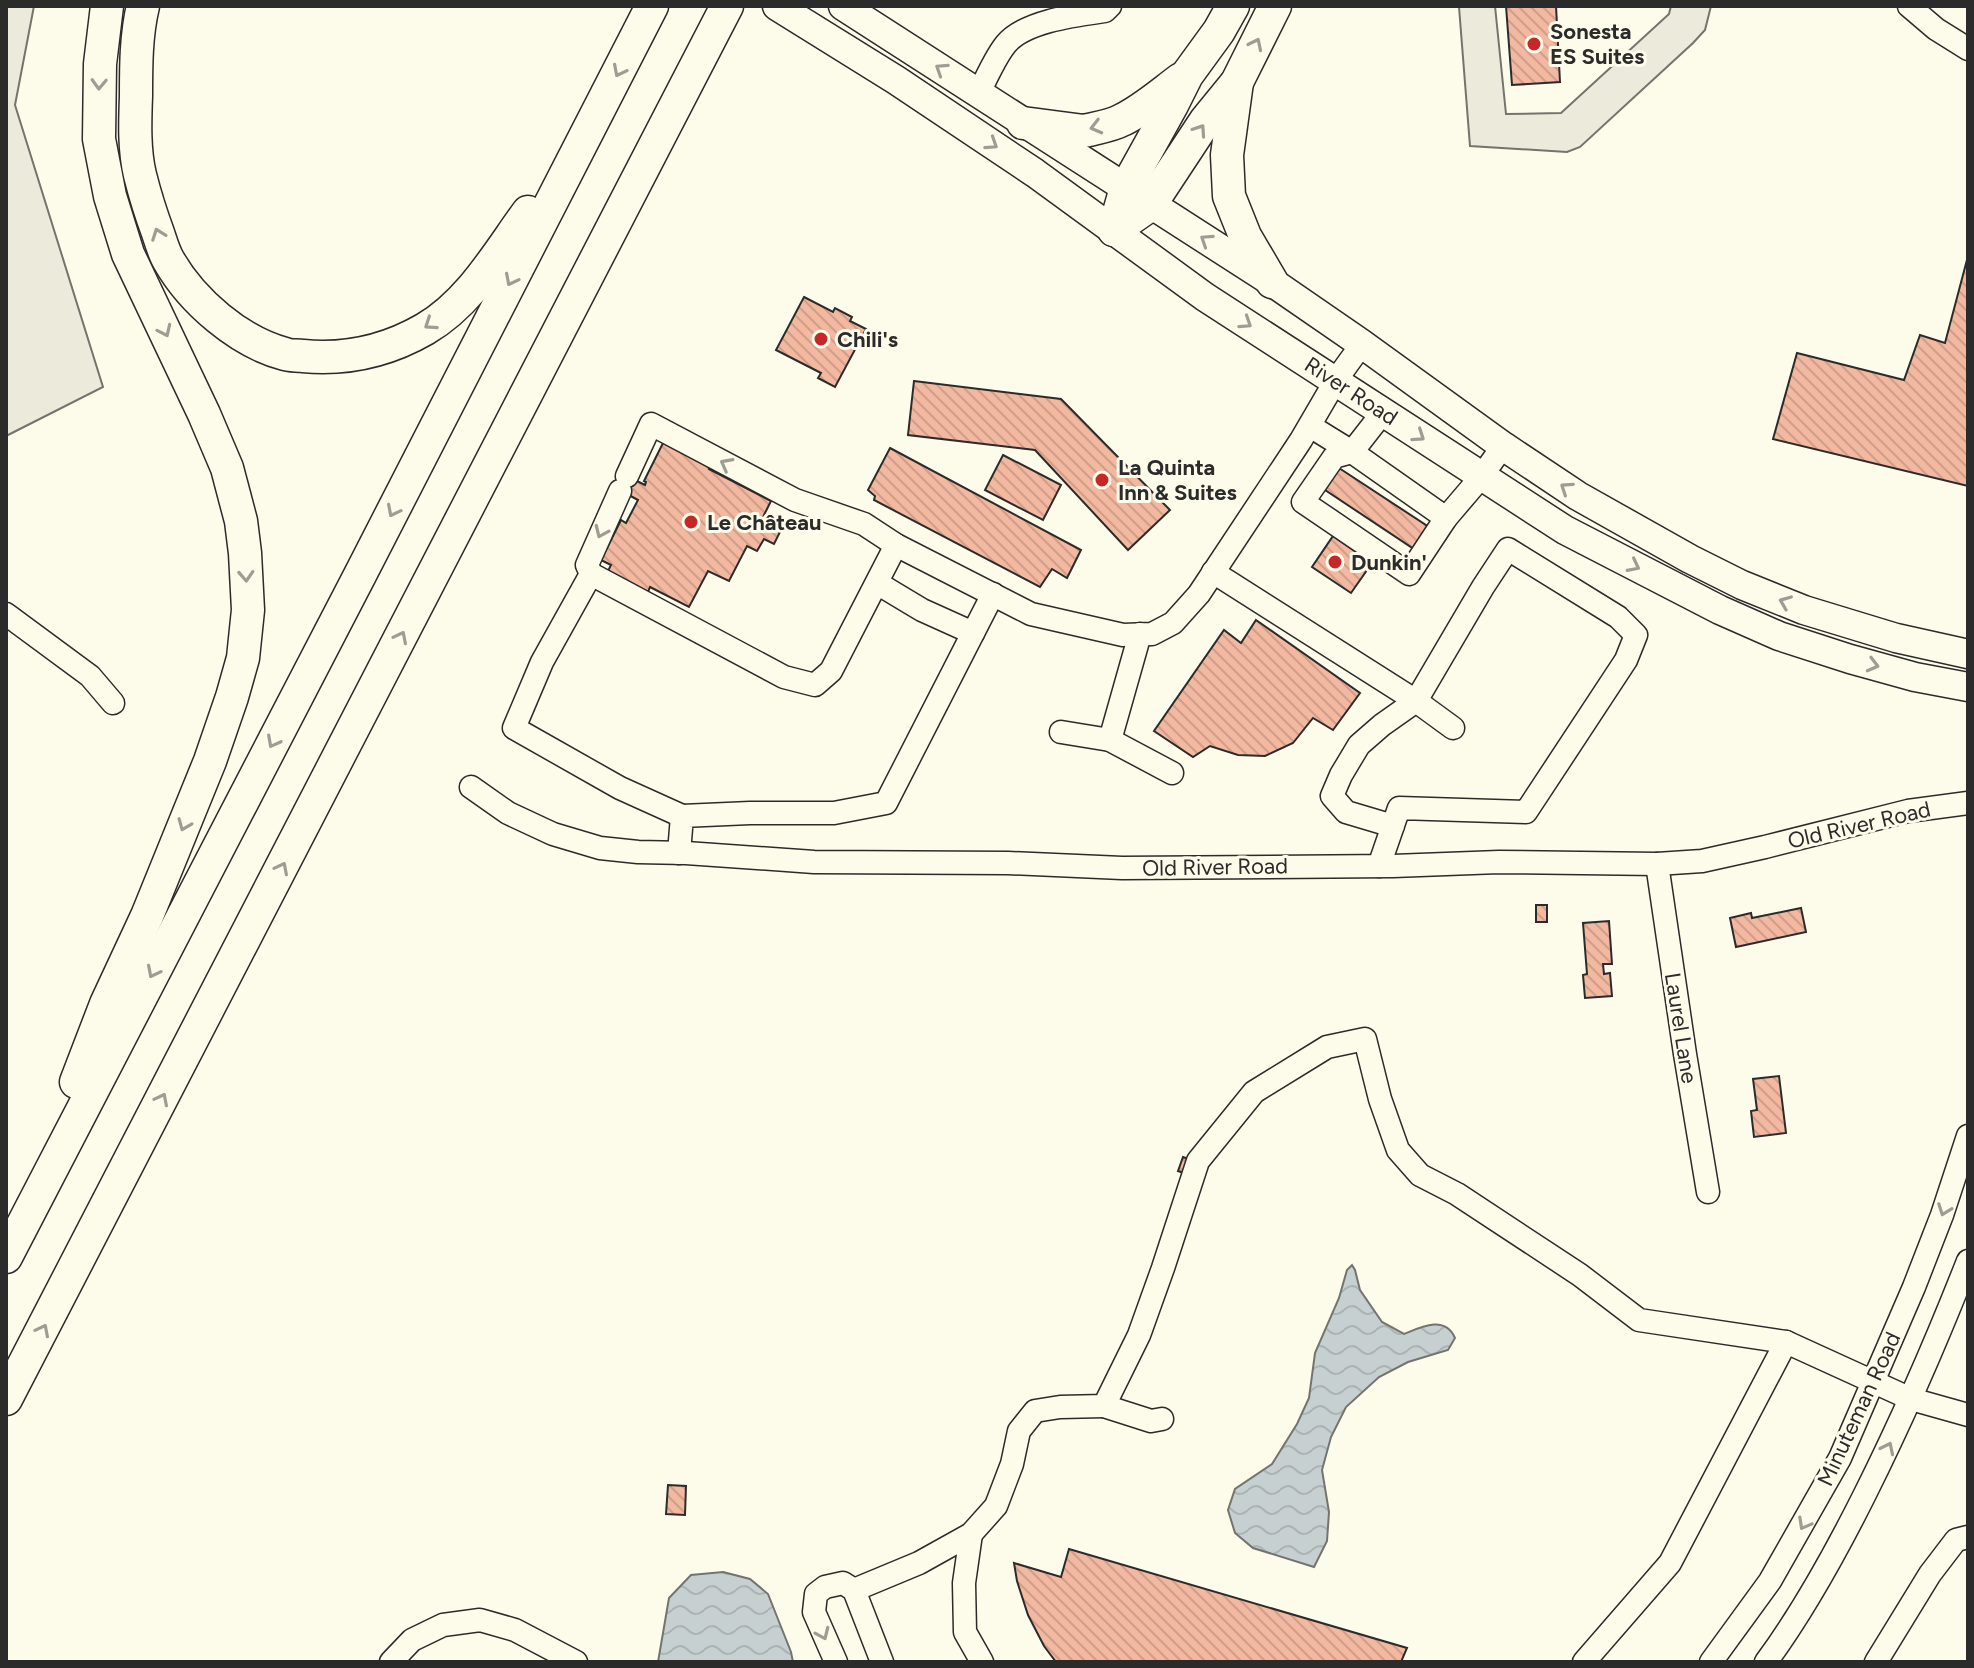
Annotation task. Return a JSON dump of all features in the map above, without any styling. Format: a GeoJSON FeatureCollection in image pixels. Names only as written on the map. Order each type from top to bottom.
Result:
{"type":"FeatureCollection","features":[{"type":"Feature","properties":{"kind":"highway"},"geometry":{"type":"LineString","coordinates":[[13,1243],[106,1004],[147,916],[210,761],[243,658],[248,610],[241,521],[227,468],[128,254],[110,196],[99,139],[99,78],[107,6]]}},
{"type":"Feature","properties":{"kind":"highway"},"geometry":{"type":"LineString","coordinates":[[143,6],[136,64],[135,122],[139,172],[168,260],[189,291],[214,315],[251,340],[285,354],[322,358],[357,355],[393,344],[426,328],[456,305],[483,275],[585,135]]}},
{"type":"Feature","properties":{"kind":"highway"},"geometry":{"type":"LineString","coordinates":[[13,1243],[652,6]]}},
{"type":"Feature","properties":{"kind":"highway"},"geometry":{"type":"LineString","coordinates":[[6,1399],[727,6]]}},
{"type":"Feature","properties":{"kind":"highway"},"geometry":{"type":"LineString","coordinates":[[1138,196],[1172,105],[1187,75],[1233,6]]}},
{"type":"Feature","properties":{"kind":"highway"},"geometry":{"type":"LineString","coordinates":[[1114,230],[1138,196],[1237,82],[1275,6]]}},
{"type":"Feature","properties":{"kind":"highway"},"geometry":{"type":"LineString","coordinates":[[1023,123],[1084,131],[1120,121],[1187,75]]}},
{"type":"Feature","properties":{"kind":"highway"},"geometry":{"type":"LineString","coordinates":[[1237,82],[1227,155],[1229,196],[1245,236],[1272,282]]}},
{"type":"Feature","properties":{"kind":"main road","name":"River Road"},"geometry":{"type":"LineString","coordinates":[[777,6],[896,80],[1035,173],[1205,297],[1565,530],[1720,610],[1779,636],[1915,677],[1968,687]]}},
{"type":"Feature","properties":{"kind":"main road","name":"River Road"},"geometry":{"type":"LineString","coordinates":[[847,8],[1272,282],[1503,446],[1591,504],[1742,585],[1804,610],[1883,634],[1968,654]]}},
{"type":"Feature","properties":{"kind":"street"},"geometry":{"type":"LineString","coordinates":[[979,93],[1007,42],[1031,28],[1064,17],[1105,11],[1110,6]]}},
{"type":"Feature","properties":{"kind":"street"},"geometry":{"type":"LineString","coordinates":[[1909,6],[1936,29],[1968,49]]}},
{"type":"Feature","properties":{"kind":"street"},"geometry":{"type":"LineString","coordinates":[[896,545],[831,671],[815,685],[784,677],[591,574],[587,565],[651,424],[795,500],[864,524],[896,545],[1031,614],[1123,635],[1152,634],[1173,623],[1199,594],[1362,344]]}},
{"type":"Feature","properties":{"kind":"street"},"geometry":{"type":"LineString","coordinates":[[1384,411],[1352,452],[1334,457],[1303,502],[1409,574],[1446,518],[1503,446]]}},
{"type":"Feature","properties":{"kind":"street"},"geometry":{"type":"LineString","coordinates":[[1310,426],[1446,518]]}},
{"type":"Feature","properties":{"kind":"street"},"geometry":{"type":"LineString","coordinates":[[1379,866],[1393,826],[1399,808],[1526,812],[1626,660],[1636,635],[1618,617],[1508,549],[1416,701],[1359,745],[1332,796],[1346,812],[1393,826]]}},
{"type":"Feature","properties":{"kind":"street"},"geometry":{"type":"LineString","coordinates":[[1213,572],[1416,701],[1453,728]]}},
{"type":"Feature","properties":{"kind":"street"},"geometry":{"type":"LineString","coordinates":[[591,574],[542,662],[514,728],[620,788],[682,816],[834,813],[886,803],[993,594]]}},
{"type":"Feature","properties":{"kind":"street"},"geometry":{"type":"LineString","coordinates":[[877,583],[922,610],[973,633]]}},
{"type":"Feature","properties":{"kind":"street"},"geometry":{"type":"LineString","coordinates":[[6,614],[90,676],[113,703]]}},
{"type":"Feature","properties":{"kind":"street"},"geometry":{"type":"LineString","coordinates":[[1110,740],[1140,634]]}},
{"type":"Feature","properties":{"kind":"street"},"geometry":{"type":"LineString","coordinates":[[1061,732],[1110,740],[1172,773]]}},
{"type":"Feature","properties":{"kind":"street","name":"Old River Road"},"geometry":{"type":"LineString","coordinates":[[471,787],[508,813],[553,834],[600,848],[814,862],[1008,863],[1122,868],[1499,862],[1657,864],[1702,861],[1908,811],[1968,803]]}},
{"type":"Feature","properties":{"kind":"street"},"geometry":{"type":"LineString","coordinates":[[679,853],[682,816]]}},
{"type":"Feature","properties":{"kind":"street","name":"Laurel Lane"},"geometry":{"type":"LineString","coordinates":[[1657,864],[1708,1192]]}},
{"type":"Feature","properties":{"kind":"street"},"geometry":{"type":"LineString","coordinates":[[1104,1406],[1139,1335],[1198,1161],[1254,1092],[1327,1047],[1365,1039],[1380,1099],[1398,1150],[1420,1175],[1457,1194],[1580,1275],[1639,1320],[1786,1342],[1911,1399],[1968,1415]]}},
{"type":"Feature","properties":{"kind":"street","name":"Minuteman Road"},"geometry":{"type":"LineString","coordinates":[[1711,1662],[1770,1581],[1840,1458],[1914,1287],[1968,1136]]}},
{"type":"Feature","properties":{"kind":"street","name":"Minuteman Road"},"geometry":{"type":"LineString","coordinates":[[1766,1662],[1829,1564],[1911,1399],[1968,1261]]}},
{"type":"Feature","properties":{"kind":"street"},"geometry":{"type":"LineString","coordinates":[[1584,1662],[1670,1563],[1786,1342]]}},
{"type":"Feature","properties":{"kind":"street"},"geometry":{"type":"LineString","coordinates":[[854,1590],[919,1563],[971,1534],[996,1506],[1012,1464],[1019,1431],[1035,1411],[1104,1406],[1151,1421],[1162,1419]]}},
{"type":"Feature","properties":{"kind":"street"},"geometry":{"type":"LineString","coordinates":[[971,1534],[964,1583],[965,1632],[982,1662]]}},
{"type":"Feature","properties":{"kind":"street"},"geometry":{"type":"LineString","coordinates":[[1876,1662],[1927,1577],[1956,1540],[1968,1537]]}},
{"type":"Feature","properties":{"kind":"street"},"geometry":{"type":"LineString","coordinates":[[836,1662],[814,1612],[816,1594],[825,1587],[843,1583],[854,1590],[882,1662]]}},
{"type":"Feature","properties":{"kind":"street"},"geometry":{"type":"LineString","coordinates":[[391,1662],[412,1640],[443,1625],[480,1620],[515,1630],[576,1662]]}},
{"type":"Feature","properties":{"kind":"shaded area"},"geometry":{"type":"Polygon","coordinates":[[[6,6],[34,6],[15,105],[103,387],[6,436],[6,6]]]}},
{"type":"Feature","properties":{"kind":"shaded area"},"geometry":{"type":"Polygon","coordinates":[[[1452,6],[1495,6],[1506,114],[1561,113],[1669,14],[1671,6],[1711,6],[1705,30],[1693,43],[1580,147],[1567,152],[1470,146],[1459,7],[1452,6]]]}},
{"type":"Feature","properties":{"kind":"water"},"geometry":{"type":"Polygon","coordinates":[[[1352,1265],[1360,1290],[1382,1322],[1404,1334],[1425,1326],[1439,1325],[1451,1331],[1455,1338],[1448,1350],[1408,1362],[1379,1377],[1346,1407],[1331,1437],[1322,1470],[1329,1512],[1327,1541],[1314,1567],[1253,1548],[1235,1533],[1228,1510],[1235,1489],[1272,1464],[1297,1424],[1309,1398],[1315,1353],[1339,1298],[1347,1270],[1352,1265]]]}},
{"type":"Feature","properties":{"kind":"water"},"geometry":{"type":"Polygon","coordinates":[[[723,1572],[750,1579],[768,1594],[793,1662],[658,1662],[669,1598],[691,1575],[723,1572]]]}},
{"type":"Feature","properties":{"kind":"building","name":"Sonesta ES Suites"},"geometry":{"type":"Polygon","coordinates":[[[1506,6],[1556,6],[1560,82],[1512,85],[1506,6]]]}},
{"type":"Feature","properties":{"kind":"building"},"geometry":{"type":"Polygon","coordinates":[[[1968,256],[1968,486],[1773,439],[1797,353],[1904,380],[1920,335],[1945,343],[1968,256]]]}},
{"type":"Feature","properties":{"kind":"building","name":"Chili's"},"geometry":{"type":"Polygon","coordinates":[[[804,297],[833,312],[835,308],[866,329],[835,387],[818,378],[821,373],[776,350],[804,297]]]}},
{"type":"Feature","properties":{"kind":"building","name":"La Quinta Inn & Suites"},"geometry":{"type":"Polygon","coordinates":[[[914,381],[1061,399],[1170,510],[1128,550],[1035,450],[908,435],[914,381]]]}},
{"type":"Feature","properties":{"kind":"building"},"geometry":{"type":"Polygon","coordinates":[[[663,443],[712,464],[709,469],[771,501],[763,517],[782,528],[774,544],[764,539],[757,551],[747,546],[729,581],[708,571],[689,607],[650,587],[648,592],[608,571],[611,565],[601,560],[621,520],[626,523],[638,500],[614,487],[621,473],[645,485],[644,481],[663,443]]]}},
{"type":"Feature","properties":{"kind":"building","name":"La Quinta Inn & Suites"},"geometry":{"type":"Polygon","coordinates":[[[890,448],[1081,550],[1067,578],[1052,569],[1040,587],[874,500],[875,496],[868,490],[890,448]]]}},
{"type":"Feature","properties":{"kind":"building","name":"La Quinta Inn & Suites"},"geometry":{"type":"Polygon","coordinates":[[[1003,455],[1061,485],[1043,520],[985,490],[1003,455]]]}},
{"type":"Feature","properties":{"kind":"building"},"geometry":{"type":"Polygon","coordinates":[[[1339,468],[1432,529],[1417,551],[1325,490],[1339,468]]]}},
{"type":"Feature","properties":{"kind":"building"},"geometry":{"type":"Polygon","coordinates":[[[1333,536],[1372,563],[1351,593],[1312,567],[1333,536]]]}},
{"type":"Feature","properties":{"kind":"building"},"geometry":{"type":"Polygon","coordinates":[[[1256,620],[1360,693],[1333,730],[1313,718],[1293,743],[1265,756],[1238,755],[1210,746],[1193,757],[1154,731],[1224,630],[1241,643],[1256,620]]]}},
{"type":"Feature","properties":{"kind":"building"},"geometry":{"type":"Polygon","coordinates":[[[1536,905],[1547,905],[1547,922],[1536,922],[1536,905]]]}},
{"type":"Feature","properties":{"kind":"building"},"geometry":{"type":"Polygon","coordinates":[[[1801,908],[1806,932],[1736,947],[1730,918],[1751,913],[1752,918],[1801,908]]]}},
{"type":"Feature","properties":{"kind":"building"},"geometry":{"type":"Polygon","coordinates":[[[1609,921],[1612,964],[1603,964],[1604,974],[1610,973],[1612,996],[1585,998],[1583,975],[1587,974],[1583,923],[1609,921]]]}},
{"type":"Feature","properties":{"kind":"building"},"geometry":{"type":"Polygon","coordinates":[[[1779,1076],[1786,1133],[1754,1137],[1751,1111],[1757,1110],[1753,1079],[1779,1076]]]}},
{"type":"Feature","properties":{"kind":"building"},"geometry":{"type":"Polygon","coordinates":[[[1183,1157],[1194,1161],[1190,1175],[1178,1171],[1183,1157]]]}},
{"type":"Feature","properties":{"kind":"building"},"geometry":{"type":"Polygon","coordinates":[[[668,1485],[686,1486],[685,1515],[666,1514],[668,1485]]]}},
{"type":"Feature","properties":{"kind":"building"},"geometry":{"type":"Polygon","coordinates":[[[1069,1549],[1407,1648],[1401,1662],[1056,1662],[1028,1615],[1014,1563],[1061,1577],[1069,1549]]]}},
{"type":"Feature","properties":{"kind":"place","name":"Sonesta ES Suites"},"geometry":{"type":"Point","coordinates":[1534,44]}},
{"type":"Feature","properties":{"kind":"place","name":"Chili's"},"geometry":{"type":"Point","coordinates":[821,339]}},
{"type":"Feature","properties":{"kind":"place","name":"La Quinta Inn & Suites"},"geometry":{"type":"Point","coordinates":[1102,480]}},
{"type":"Feature","properties":{"kind":"place","name":"Le Château"},"geometry":{"type":"Point","coordinates":[691,522]}},
{"type":"Feature","properties":{"kind":"place","name":"Dunkin'"},"geometry":{"type":"Point","coordinates":[1335,562]}}]}
